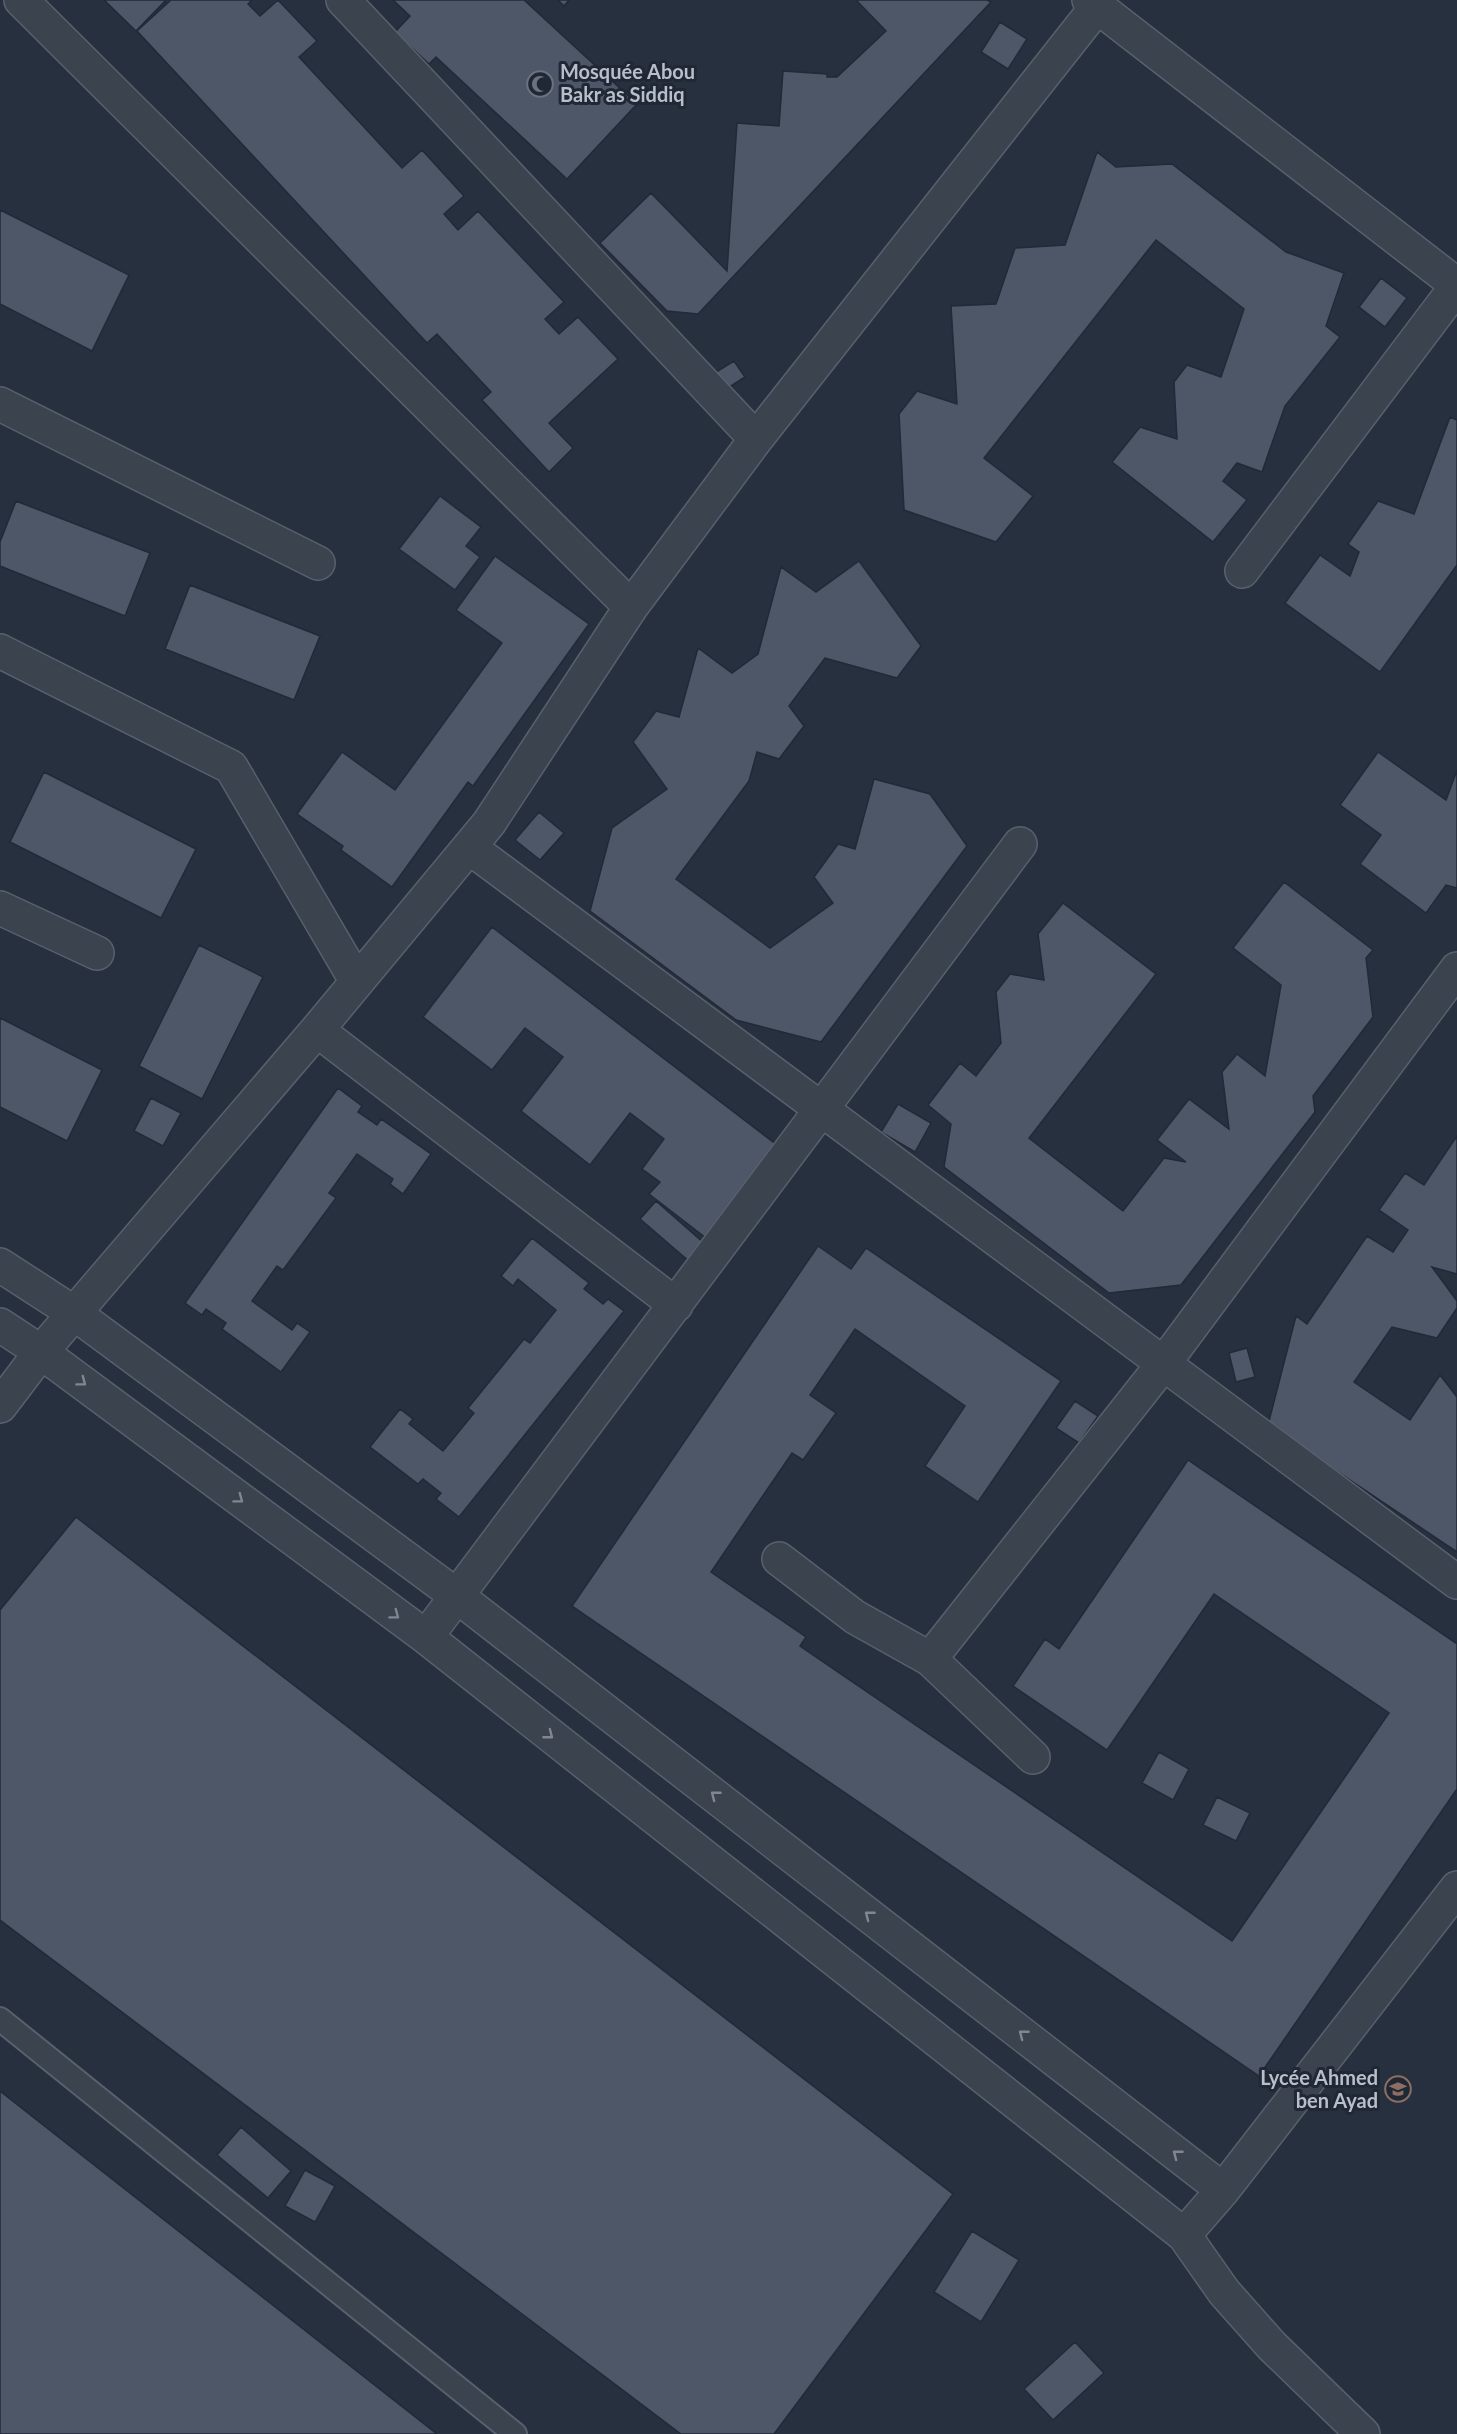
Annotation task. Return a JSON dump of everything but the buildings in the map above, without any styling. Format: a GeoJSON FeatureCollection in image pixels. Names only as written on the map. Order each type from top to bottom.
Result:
{"type":"FeatureCollection","features":[{"type":"Feature","properties":{"kind":"street"},"geometry":{"type":"LineString","coordinates":[[21,0],[631,607]]}},
{"type":"Feature","properties":{"kind":"street"},"geometry":{"type":"LineString","coordinates":[[343,0],[756,439]]}},
{"type":"Feature","properties":{"kind":"street"},"geometry":{"type":"LineString","coordinates":[[0,1406],[41,1352],[317,1030],[489,823],[631,607],[756,439],[1093,4],[1457,285],[1242,571]]}},
{"type":"Feature","properties":{"kind":"street"},"geometry":{"type":"LineString","coordinates":[[0,404],[318,563]]}},
{"type":"Feature","properties":{"kind":"street"},"geometry":{"type":"LineString","coordinates":[[0,651],[231,767],[357,982]]}},
{"type":"Feature","properties":{"kind":"street"},"geometry":{"type":"LineString","coordinates":[[426,1637],[1020,844]]}},
{"type":"Feature","properties":{"kind":"street"},"geometry":{"type":"LineString","coordinates":[[469,847],[1457,1581]]}},
{"type":"Feature","properties":{"kind":"street"},"geometry":{"type":"LineString","coordinates":[[0,908],[97,954]]}},
{"type":"Feature","properties":{"kind":"street"},"geometry":{"type":"LineString","coordinates":[[930,1659],[1164,1363],[1457,969]]}},
{"type":"Feature","properties":{"kind":"street"},"geometry":{"type":"LineString","coordinates":[[317,1030],[676,1305]]}},
{"type":"Feature","properties":{"kind":"street"},"geometry":{"type":"LineString","coordinates":[[0,1265],[74,1313],[457,1596],[1223,2190]]}},
{"type":"Feature","properties":{"kind":"street"},"geometry":{"type":"LineString","coordinates":[[0,1325],[41,1352],[426,1637],[1184,2235],[1224,2292],[1272,2346],[1363,2434]]}},
{"type":"Feature","properties":{"kind":"street"},"geometry":{"type":"LineString","coordinates":[[779,1559],[855,1617],[930,1659],[1033,1757]]}},
{"type":"Feature","properties":{"kind":"street"},"geometry":{"type":"LineString","coordinates":[[1184,2235],[1223,2190],[1457,1888]]}},
{"type":"Feature","properties":{"kind":"lane"},"geometry":{"type":"LineString","coordinates":[[0,2019],[515,2434]]}},
{"type":"Feature","properties":{"kind":"place","name":"Mosquée Abou Bakr as Siddiq"},"geometry":{"type":"Point","coordinates":[540,84]}},
{"type":"Feature","properties":{"kind":"place","name":"Lycée Ahmed ben Ayad"},"geometry":{"type":"Point","coordinates":[1398,2089]}}]}
